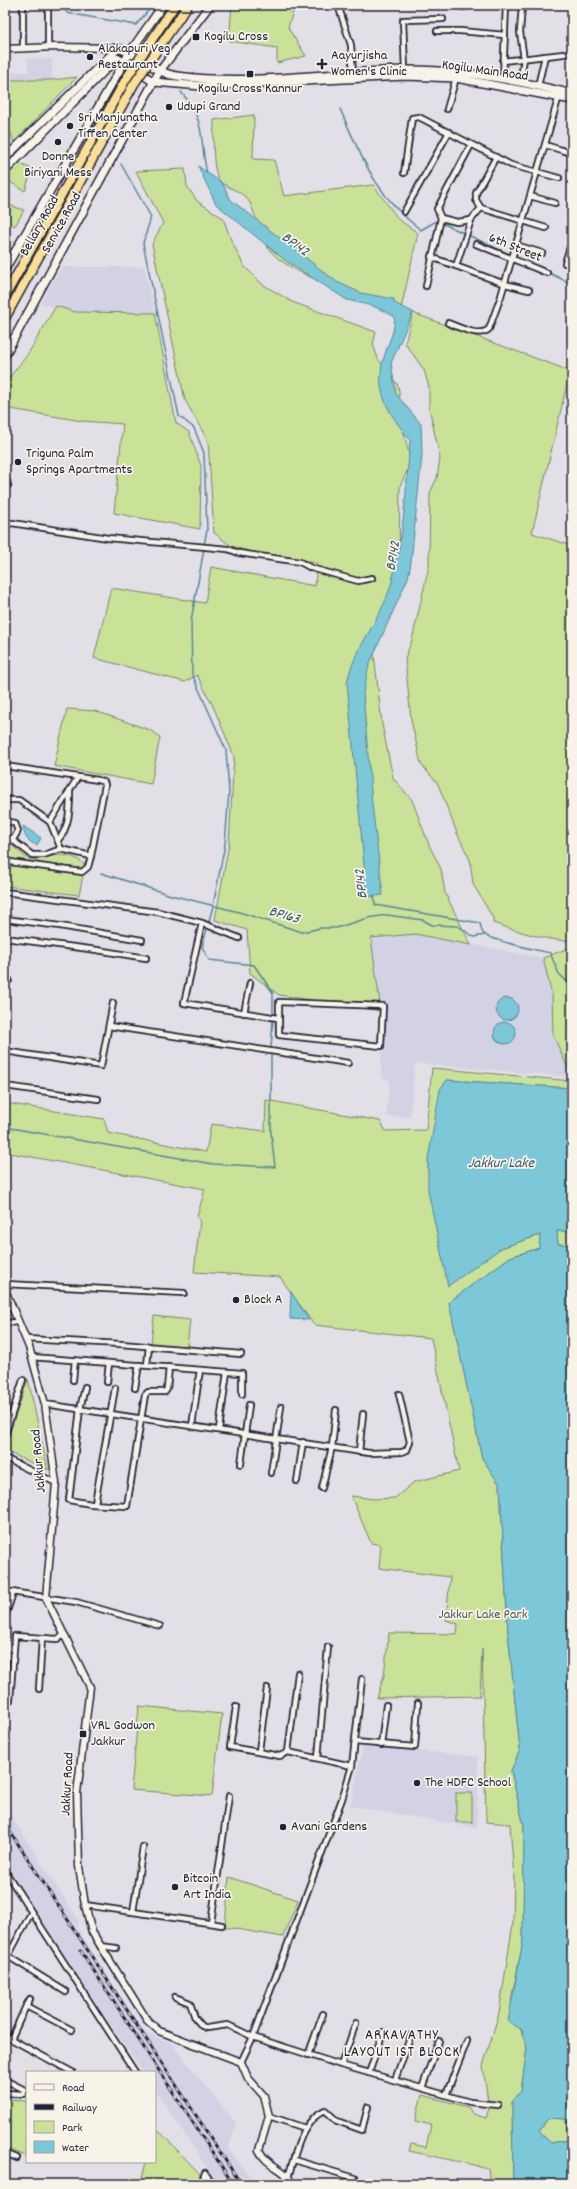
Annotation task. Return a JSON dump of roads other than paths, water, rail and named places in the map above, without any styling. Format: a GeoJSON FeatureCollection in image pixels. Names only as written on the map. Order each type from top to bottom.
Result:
{"type":"FeatureCollection","features":[{"type":"Feature","properties":{"kind":"highway","name":"Bellary Road"},"geometry":{"type":"LineString","coordinates":[[5,296],[126,79],[175,5]]}},
{"type":"Feature","properties":{"kind":"highway","name":"Bellary Road"},"geometry":{"type":"LineString","coordinates":[[5,318],[134,84],[188,5]]}},
{"type":"Feature","properties":{"kind":"main road"},"geometry":{"type":"LineString","coordinates":[[7,155],[119,52],[144,31],[163,5]]}},
{"type":"Feature","properties":{"kind":"main road","name":"Service Road"},"geometry":{"type":"LineString","coordinates":[[5,355],[159,72],[210,5]]}},
{"type":"Feature","properties":{"kind":"main road"},"geometry":{"type":"LineString","coordinates":[[119,52],[159,72]]}},
{"type":"Feature","properties":{"kind":"main road"},"geometry":{"type":"LineString","coordinates":[[119,52],[124,62],[154,82]]}},
{"type":"Feature","properties":{"kind":"main road"},"geometry":{"type":"LineString","coordinates":[[119,52],[124,62]]}},
{"type":"Feature","properties":{"kind":"main road"},"geometry":{"type":"LineString","coordinates":[[5,171],[119,52]]}},
{"type":"Feature","properties":{"kind":"main road"},"geometry":{"type":"LineString","coordinates":[[5,269],[124,62]]}},
{"type":"Feature","properties":{"kind":"main road","name":"Kogilu Main Road"},"geometry":{"type":"LineString","coordinates":[[159,72],[201,82],[353,72],[362,75],[405,70],[454,71],[538,86],[572,100]]}},
{"type":"Feature","properties":{"kind":"main road","name":"Kogilu Main Road"},"geometry":{"type":"LineString","coordinates":[[154,82],[201,82],[362,75],[405,76],[456,78],[560,94],[572,94]]}},
{"type":"Feature","properties":{"kind":"street"},"geometry":{"type":"LineString","coordinates":[[338,5],[351,45],[353,72]]}},
{"type":"Feature","properties":{"kind":"street"},"geometry":{"type":"LineString","coordinates":[[463,7],[476,5]]}},
{"type":"Feature","properties":{"kind":"street"},"geometry":{"type":"LineString","coordinates":[[503,80],[506,5]]}},
{"type":"Feature","properties":{"kind":"street"},"geometry":{"type":"LineString","coordinates":[[520,83],[524,59],[520,32],[522,5]]}},
{"type":"Feature","properties":{"kind":"street"},"geometry":{"type":"LineString","coordinates":[[22,48],[23,6]]}},
{"type":"Feature","properties":{"kind":"street"},"geometry":{"type":"LineString","coordinates":[[48,7],[48,47]]}},
{"type":"Feature","properties":{"kind":"street"},"geometry":{"type":"LineString","coordinates":[[405,70],[403,20],[443,19]]}},
{"type":"Feature","properties":{"kind":"street"},"geometry":{"type":"LineString","coordinates":[[437,31],[460,31],[505,35]]}},
{"type":"Feature","properties":{"kind":"street"},"geometry":{"type":"LineString","coordinates":[[5,50],[48,47],[119,52]]}},
{"type":"Feature","properties":{"kind":"street"},"geometry":{"type":"LineString","coordinates":[[503,60],[572,53]]}},
{"type":"Feature","properties":{"kind":"street"},"geometry":{"type":"LineString","coordinates":[[538,86],[545,56]]}},
{"type":"Feature","properties":{"kind":"street"},"geometry":{"type":"LineString","coordinates":[[447,109],[456,78]]}},
{"type":"Feature","properties":{"kind":"street"},"geometry":{"type":"LineString","coordinates":[[448,323],[474,332],[485,332],[489,329],[505,284],[560,94]]}},
{"type":"Feature","properties":{"kind":"street"},"geometry":{"type":"LineString","coordinates":[[404,173],[412,118],[419,117],[512,165],[559,178]]}},
{"type":"Feature","properties":{"kind":"street"},"geometry":{"type":"LineString","coordinates":[[404,212],[448,132]]}},
{"type":"Feature","properties":{"kind":"street"},"geometry":{"type":"LineString","coordinates":[[426,286],[431,257],[441,218],[437,209],[471,145]]}},
{"type":"Feature","properties":{"kind":"street"},"geometry":{"type":"LineString","coordinates":[[545,145],[568,152]]}},
{"type":"Feature","properties":{"kind":"street"},"geometry":{"type":"LineString","coordinates":[[496,157],[476,193],[476,200],[481,208],[546,228]]}},
{"type":"Feature","properties":{"kind":"street"},"geometry":{"type":"LineString","coordinates":[[530,196],[555,203]]}},
{"type":"Feature","properties":{"kind":"street"},"geometry":{"type":"LineString","coordinates":[[456,266],[471,220],[481,208]]}},
{"type":"Feature","properties":{"kind":"street"},"geometry":{"type":"LineString","coordinates":[[441,218],[457,222],[471,220]]}},
{"type":"Feature","properties":{"kind":"street"},"geometry":{"type":"LineString","coordinates":[[565,263],[572,241]]}},
{"type":"Feature","properties":{"kind":"street","name":"6th Street"},"geometry":{"type":"LineString","coordinates":[[476,244],[547,273]]}},
{"type":"Feature","properties":{"kind":"street"},"geometry":{"type":"LineString","coordinates":[[516,245],[542,253]]}},
{"type":"Feature","properties":{"kind":"street"},"geometry":{"type":"LineString","coordinates":[[431,257],[505,284],[529,290]]}},
{"type":"Feature","properties":{"kind":"street"},"geometry":{"type":"LineString","coordinates":[[5,476],[8,485]]}},
{"type":"Feature","properties":{"kind":"street"},"geometry":{"type":"LineString","coordinates":[[5,525],[12,523],[108,538],[228,549],[239,553],[300,562],[311,568],[358,581],[372,578]]}},
{"type":"Feature","properties":{"kind":"street"},"geometry":{"type":"LineString","coordinates":[[5,766],[102,781],[105,785],[91,856],[88,867],[82,872],[10,862],[5,859]]}},
{"type":"Feature","properties":{"kind":"street"},"geometry":{"type":"LineString","coordinates":[[50,822],[78,777]]}},
{"type":"Feature","properties":{"kind":"street"},"geometry":{"type":"LineString","coordinates":[[58,840],[65,830],[68,818],[70,789]]}},
{"type":"Feature","properties":{"kind":"street"},"geometry":{"type":"LineString","coordinates":[[5,800],[19,800],[50,822],[61,849]]}},
{"type":"Feature","properties":{"kind":"street"},"geometry":{"type":"LineString","coordinates":[[5,821],[12,821],[18,828],[16,836],[11,839],[5,839]]}},
{"type":"Feature","properties":{"kind":"street"},"geometry":{"type":"LineString","coordinates":[[11,839],[32,855],[44,855],[61,849],[91,856]]}},
{"type":"Feature","properties":{"kind":"street"},"geometry":{"type":"LineString","coordinates":[[5,892],[158,912],[202,923],[240,938]]}},
{"type":"Feature","properties":{"kind":"street"},"geometry":{"type":"LineString","coordinates":[[5,919],[60,926],[142,940]]}},
{"type":"Feature","properties":{"kind":"street"},"geometry":{"type":"LineString","coordinates":[[202,923],[184,1003],[278,1018]]}},
{"type":"Feature","properties":{"kind":"street"},"geometry":{"type":"LineString","coordinates":[[5,938],[146,958]]}},
{"type":"Feature","properties":{"kind":"street"},"geometry":{"type":"LineString","coordinates":[[244,1013],[250,983]]}},
{"type":"Feature","properties":{"kind":"street"},"geometry":{"type":"LineString","coordinates":[[279,1002],[383,1006],[381,1046],[279,1035],[278,1018],[279,1002]]}},
{"type":"Feature","properties":{"kind":"street"},"geometry":{"type":"LineString","coordinates":[[5,1051],[101,1066],[113,1003]]}},
{"type":"Feature","properties":{"kind":"street"},"geometry":{"type":"LineString","coordinates":[[109,1026],[348,1063]]}},
{"type":"Feature","properties":{"kind":"street"},"geometry":{"type":"LineString","coordinates":[[5,1086],[98,1099]]}},
{"type":"Feature","properties":{"kind":"street"},"geometry":{"type":"LineString","coordinates":[[5,1284],[184,1293]]}},
{"type":"Feature","properties":{"kind":"street","name":"Jakkur Road"},"geometry":{"type":"LineString","coordinates":[[5,1290],[17,1322],[26,1339],[45,1404],[56,1483],[46,1598],[90,1686],[77,1793],[79,1866],[85,1906],[92,1932],[147,2020],[159,2032],[240,2062]]}},
{"type":"Feature","properties":{"kind":"street"},"geometry":{"type":"LineString","coordinates":[[5,1323],[17,1322]]}},
{"type":"Feature","properties":{"kind":"street"},"geometry":{"type":"LineString","coordinates":[[26,1339],[149,1346],[241,1354]]}},
{"type":"Feature","properties":{"kind":"street"},"geometry":{"type":"LineString","coordinates":[[147,1366],[149,1346]]}},
{"type":"Feature","properties":{"kind":"street"},"geometry":{"type":"LineString","coordinates":[[31,1357],[242,1373],[242,1394]]}},
{"type":"Feature","properties":{"kind":"street"},"geometry":{"type":"LineString","coordinates":[[73,1380],[75,1360]]}},
{"type":"Feature","properties":{"kind":"street"},"geometry":{"type":"LineString","coordinates":[[107,1382],[109,1363]]}},
{"type":"Feature","properties":{"kind":"street"},"geometry":{"type":"LineString","coordinates":[[135,1388],[139,1365]]}},
{"type":"Feature","properties":{"kind":"street"},"geometry":{"type":"LineString","coordinates":[[85,1387],[80,1409],[69,1500],[126,1506],[145,1395],[148,1392],[165,1392],[167,1389],[169,1367]]}},
{"type":"Feature","properties":{"kind":"street"},"geometry":{"type":"LineString","coordinates":[[192,1426],[200,1370]]}},
{"type":"Feature","properties":{"kind":"street"},"geometry":{"type":"LineString","coordinates":[[220,1429],[227,1372]]}},
{"type":"Feature","properties":{"kind":"street"},"geometry":{"type":"LineString","coordinates":[[5,1435],[22,1380]]}},
{"type":"Feature","properties":{"kind":"street"},"geometry":{"type":"LineString","coordinates":[[95,1503],[115,1388]]}},
{"type":"Feature","properties":{"kind":"street"},"geometry":{"type":"LineString","coordinates":[[45,1404],[220,1429],[369,1453],[402,1452],[407,1450],[410,1442],[400,1394]]}},
{"type":"Feature","properties":{"kind":"street"},"geometry":{"type":"LineString","coordinates":[[241,1464],[249,1405]]}},
{"type":"Feature","properties":{"kind":"street"},"geometry":{"type":"LineString","coordinates":[[271,1473],[281,1407]]}},
{"type":"Feature","properties":{"kind":"street"},"geometry":{"type":"LineString","coordinates":[[322,1488],[332,1447],[336,1410]]}},
{"type":"Feature","properties":{"kind":"street"},"geometry":{"type":"LineString","coordinates":[[359,1452],[363,1414]]}},
{"type":"Feature","properties":{"kind":"street"},"geometry":{"type":"LineString","coordinates":[[297,1481],[303,1442]]}},
{"type":"Feature","properties":{"kind":"street"},"geometry":{"type":"LineString","coordinates":[[5,1458],[56,1483]]}},
{"type":"Feature","properties":{"kind":"street"},"geometry":{"type":"LineString","coordinates":[[5,1591],[76,1602],[160,1626]]}},
{"type":"Feature","properties":{"kind":"street"},"geometry":{"type":"LineString","coordinates":[[5,1617],[13,1593]]}},
{"type":"Feature","properties":{"kind":"street"},"geometry":{"type":"LineString","coordinates":[[10,1700],[15,1636],[56,1639],[65,1636]]}},
{"type":"Feature","properties":{"kind":"street"},"geometry":{"type":"LineString","coordinates":[[39,1689],[42,1638]]}},
{"type":"Feature","properties":{"kind":"street"},"geometry":{"type":"LineString","coordinates":[[318,1758],[328,1647]]}},
{"type":"Feature","properties":{"kind":"street"},"geometry":{"type":"LineString","coordinates":[[288,1752],[298,1673]]}},
{"type":"Feature","properties":{"kind":"street"},"geometry":{"type":"LineString","coordinates":[[292,2184],[288,2177],[276,2167],[264,2160],[259,2150],[269,2116],[264,2096],[248,2078],[240,2062],[253,2037],[313,1880],[342,1799],[352,1766],[362,1679]]}},
{"type":"Feature","properties":{"kind":"street"},"geometry":{"type":"LineString","coordinates":[[259,1751],[267,1688]]}},
{"type":"Feature","properties":{"kind":"street"},"geometry":{"type":"LineString","coordinates":[[355,1742],[415,1747],[418,1703]]}},
{"type":"Feature","properties":{"kind":"street"},"geometry":{"type":"LineString","coordinates":[[381,1745],[386,1705]]}},
{"type":"Feature","properties":{"kind":"street"},"geometry":{"type":"LineString","coordinates":[[236,1707],[230,1747],[259,1751],[280,1756],[288,1752],[352,1766]]}},
{"type":"Feature","properties":{"kind":"street"},"geometry":{"type":"LineString","coordinates":[[211,1923],[229,1796]]}},
{"type":"Feature","properties":{"kind":"street"},"geometry":{"type":"LineString","coordinates":[[133,1912],[143,1847]]}},
{"type":"Feature","properties":{"kind":"street"},"geometry":{"type":"LineString","coordinates":[[5,1870],[31,1913],[134,2071]]}},
{"type":"Feature","properties":{"kind":"street"},"geometry":{"type":"LineString","coordinates":[[85,1906],[222,1925]]}},
{"type":"Feature","properties":{"kind":"street"},"geometry":{"type":"LineString","coordinates":[[5,1962],[31,1913]]}},
{"type":"Feature","properties":{"kind":"street"},"geometry":{"type":"LineString","coordinates":[[100,1946],[116,1948]]}},
{"type":"Feature","properties":{"kind":"street"},"geometry":{"type":"LineString","coordinates":[[8,1956],[66,1992]]}},
{"type":"Feature","properties":{"kind":"street"},"geometry":{"type":"LineString","coordinates":[[175,1997],[190,2003],[195,2018],[202,2026],[212,2028],[228,2025],[253,2037],[340,2065],[470,2102],[498,2105]]}},
{"type":"Feature","properties":{"kind":"street"},"geometry":{"type":"LineString","coordinates":[[11,2039],[30,1999]]}},
{"type":"Feature","properties":{"kind":"street"},"geometry":{"type":"LineString","coordinates":[[26,2006],[72,2030]]}},
{"type":"Feature","properties":{"kind":"street"},"geometry":{"type":"LineString","coordinates":[[308,2055],[323,2014]]}},
{"type":"Feature","properties":{"kind":"street"},"geometry":{"type":"LineString","coordinates":[[340,2065],[356,2023]]}},
{"type":"Feature","properties":{"kind":"street"},"geometry":{"type":"LineString","coordinates":[[369,2073],[383,2032]]}},
{"type":"Feature","properties":{"kind":"street"},"geometry":{"type":"LineString","coordinates":[[395,2080],[411,2034]]}},
{"type":"Feature","properties":{"kind":"street"},"geometry":{"type":"LineString","coordinates":[[5,2036],[70,2071]]}},
{"type":"Feature","properties":{"kind":"street"},"geometry":{"type":"LineString","coordinates":[[422,2088],[439,2041]]}},
{"type":"Feature","properties":{"kind":"street"},"geometry":{"type":"LineString","coordinates":[[446,2095],[467,2041]]}},
{"type":"Feature","properties":{"kind":"street"},"geometry":{"type":"LineString","coordinates":[[5,2080],[25,2090],[23,2094],[5,2093]]}},
{"type":"Feature","properties":{"kind":"street"},"geometry":{"type":"LineString","coordinates":[[288,2177],[305,2128],[316,2114],[325,2110],[337,2121],[362,2130],[368,2107]]}},
{"type":"Feature","properties":{"kind":"street"},"geometry":{"type":"LineString","coordinates":[[269,2116],[305,2128]]}},
{"type":"Feature","properties":{"kind":"street"},"geometry":{"type":"LineString","coordinates":[[5,2153],[17,2158]]}},
{"type":"Feature","properties":{"kind":"street"},"geometry":{"type":"LineString","coordinates":[[294,2160],[355,2178]]}},
{"type":"Feature","properties":{"kind":"street"},"geometry":{"type":"LineString","coordinates":[[202,2184],[205,2173],[213,2184]]}},
{"type":"Feature","properties":{"kind":"water"},"geometry":{"type":"Polygon","coordinates":[[[198,166],[222,183],[231,200],[337,282],[361,293],[394,299],[394,303],[413,312],[391,363],[396,394],[421,424],[422,455],[411,562],[408,578],[369,665],[363,693],[372,804],[383,895],[367,897],[347,682],[355,658],[386,600],[390,588],[395,570],[406,496],[410,440],[389,409],[381,388],[382,365],[391,338],[394,316],[373,306],[347,300],[286,261],[216,204],[198,166]]]}},
{"type":"Feature","properties":{"kind":"water"},"geometry":{"type":"Polygon","coordinates":[[[23,826],[41,838],[37,845],[27,838],[24,833],[23,826]]]}},
{"type":"Feature","properties":{"kind":"water"},"geometry":{"type":"Polygon","coordinates":[[[507,998],[511,999],[517,1005],[517,1013],[511,1019],[507,1020],[503,1019],[497,1013],[496,1009],[497,1005],[503,999],[507,998]]]}},
{"type":"Feature","properties":{"kind":"water"},"geometry":{"type":"Polygon","coordinates":[[[505,1022],[509,1023],[515,1029],[515,1037],[509,1043],[505,1044],[501,1043],[495,1037],[494,1033],[495,1029],[501,1023],[505,1022]]]}},
{"type":"Feature","properties":{"kind":"water","name":"Jakkur Lake"},"geometry":{"type":"Polygon","coordinates":[[[447,1080],[572,1088],[572,1231],[557,1231],[558,1244],[572,1245],[572,2184],[513,2184],[512,2101],[521,2091],[527,2048],[522,2030],[508,2021],[523,1941],[524,1826],[511,1771],[520,1750],[508,1632],[500,1485],[482,1458],[449,1302],[510,1257],[539,1248],[540,1235],[501,1248],[448,1286],[428,1191],[428,1160],[440,1089],[447,1080]],[[548,2118],[539,2132],[551,2143],[568,2140],[566,2119],[548,2118]]]}},
{"type":"Feature","properties":{"kind":"water"},"geometry":{"type":"Polygon","coordinates":[[[291,1292],[309,1320],[290,1319],[291,1292]]]}},
{"type":"Feature","properties":{"kind":"waterway","name":"BP142"},"geometry":{"type":"LineString","coordinates":[[63,5],[67,13],[136,25],[153,5]]}},
{"type":"Feature","properties":{"kind":"waterway","name":"BP142"},"geometry":{"type":"LineString","coordinates":[[181,92],[189,102],[199,122],[207,173]]}},
{"type":"Feature","properties":{"kind":"waterway"},"geometry":{"type":"LineString","coordinates":[[340,109],[363,160],[381,190],[392,204],[421,230],[436,221],[438,222]]}},
{"type":"Feature","properties":{"kind":"waterway"},"geometry":{"type":"LineString","coordinates":[[121,164],[151,217],[143,243],[179,416],[194,428],[204,453],[207,530],[204,545]]}},
{"type":"Feature","properties":{"kind":"waterway"},"geometry":{"type":"LineString","coordinates":[[442,223],[511,255]]}},
{"type":"Feature","properties":{"kind":"waterway"},"geometry":{"type":"LineString","coordinates":[[549,273],[572,284]]}},
{"type":"Feature","properties":{"kind":"waterway"},"geometry":{"type":"LineString","coordinates":[[204,549],[191,621],[192,674],[226,750],[229,792],[225,844],[213,906],[202,947],[209,960],[254,965],[273,993],[273,1015]]}},
{"type":"Feature","properties":{"kind":"waterway","name":"BP163"},"geometry":{"type":"LineString","coordinates":[[101,873],[171,895],[239,912],[302,932],[321,928],[336,928],[368,918],[387,915],[423,920],[432,925],[458,926],[474,937],[485,935]]}},
{"type":"Feature","properties":{"kind":"waterway","name":"BP142"},"geometry":{"type":"LineString","coordinates":[[374,895],[375,905],[480,923],[483,933],[489,937],[550,953],[559,974],[572,986]]}},
{"type":"Feature","properties":{"kind":"waterway"},"geometry":{"type":"LineString","coordinates":[[271,1049],[273,1019]]}},
{"type":"Feature","properties":{"kind":"waterway"},"geometry":{"type":"LineString","coordinates":[[5,1127],[213,1164],[275,1167],[271,1133],[271,1053]]}},
{"type":"Feature","properties":{"kind":"railway"},"geometry":{"type":"LineString","coordinates":[[5,1824],[241,2184]]}},
{"type":"Feature","properties":{"kind":"railway"},"geometry":{"type":"LineString","coordinates":[[81,1951],[233,2184]]}},
{"type":"Feature","properties":{"kind":"place","name":"Kogilu Cross"},"geometry":{"type":"Point","coordinates":[196,37]}},
{"type":"Feature","properties":{"kind":"place","name":"Alakapuri Veg Restaurant"},"geometry":{"type":"Point","coordinates":[90,57]}},
{"type":"Feature","properties":{"kind":"place","name":"Aayurjisha Women's Clinic"},"geometry":{"type":"Point","coordinates":[322,64]}},
{"type":"Feature","properties":{"kind":"place","name":"Kogilu Cross Kannur"},"geometry":{"type":"Point","coordinates":[250,74]}},
{"type":"Feature","properties":{"kind":"place","name":"Udupi Grand"},"geometry":{"type":"Point","coordinates":[169,107]}},
{"type":"Feature","properties":{"kind":"place","name":"Sri Manjunatha Tiffen Center"},"geometry":{"type":"Point","coordinates":[70,126]}},
{"type":"Feature","properties":{"kind":"place","name":"Donne Biriyani Mess"},"geometry":{"type":"Point","coordinates":[58,142]}},
{"type":"Feature","properties":{"kind":"place","name":"Triguna Palm Springs Apartments"},"geometry":{"type":"Point","coordinates":[18,462]}},
{"type":"Feature","properties":{"kind":"place","name":"Block A"},"geometry":{"type":"Point","coordinates":[236,1300]}},
{"type":"Feature","properties":{"kind":"place","name":"VRL Godwon Jakkur"},"geometry":{"type":"Point","coordinates":[83,1734]}},
{"type":"Feature","properties":{"kind":"place","name":"The HDFC School"},"geometry":{"type":"Point","coordinates":[417,1783]}},
{"type":"Feature","properties":{"kind":"place","name":"Avani Gardens"},"geometry":{"type":"Point","coordinates":[283,1827]}},
{"type":"Feature","properties":{"kind":"place","name":"Bitcoin Art India"},"geometry":{"type":"Point","coordinates":[175,1887]}},
{"type":"Feature","properties":{"kind":"district","name":"ARKAVATHY LAYOUT 1ST BLOCK"},"geometry":{"type":"Point","coordinates":[402,2044]}},
{"type":"Feature","properties":{"kind":"park label","name":"Jakkur Lake Park"},"geometry":{"type":"Point","coordinates":[483,1615]}}]}
